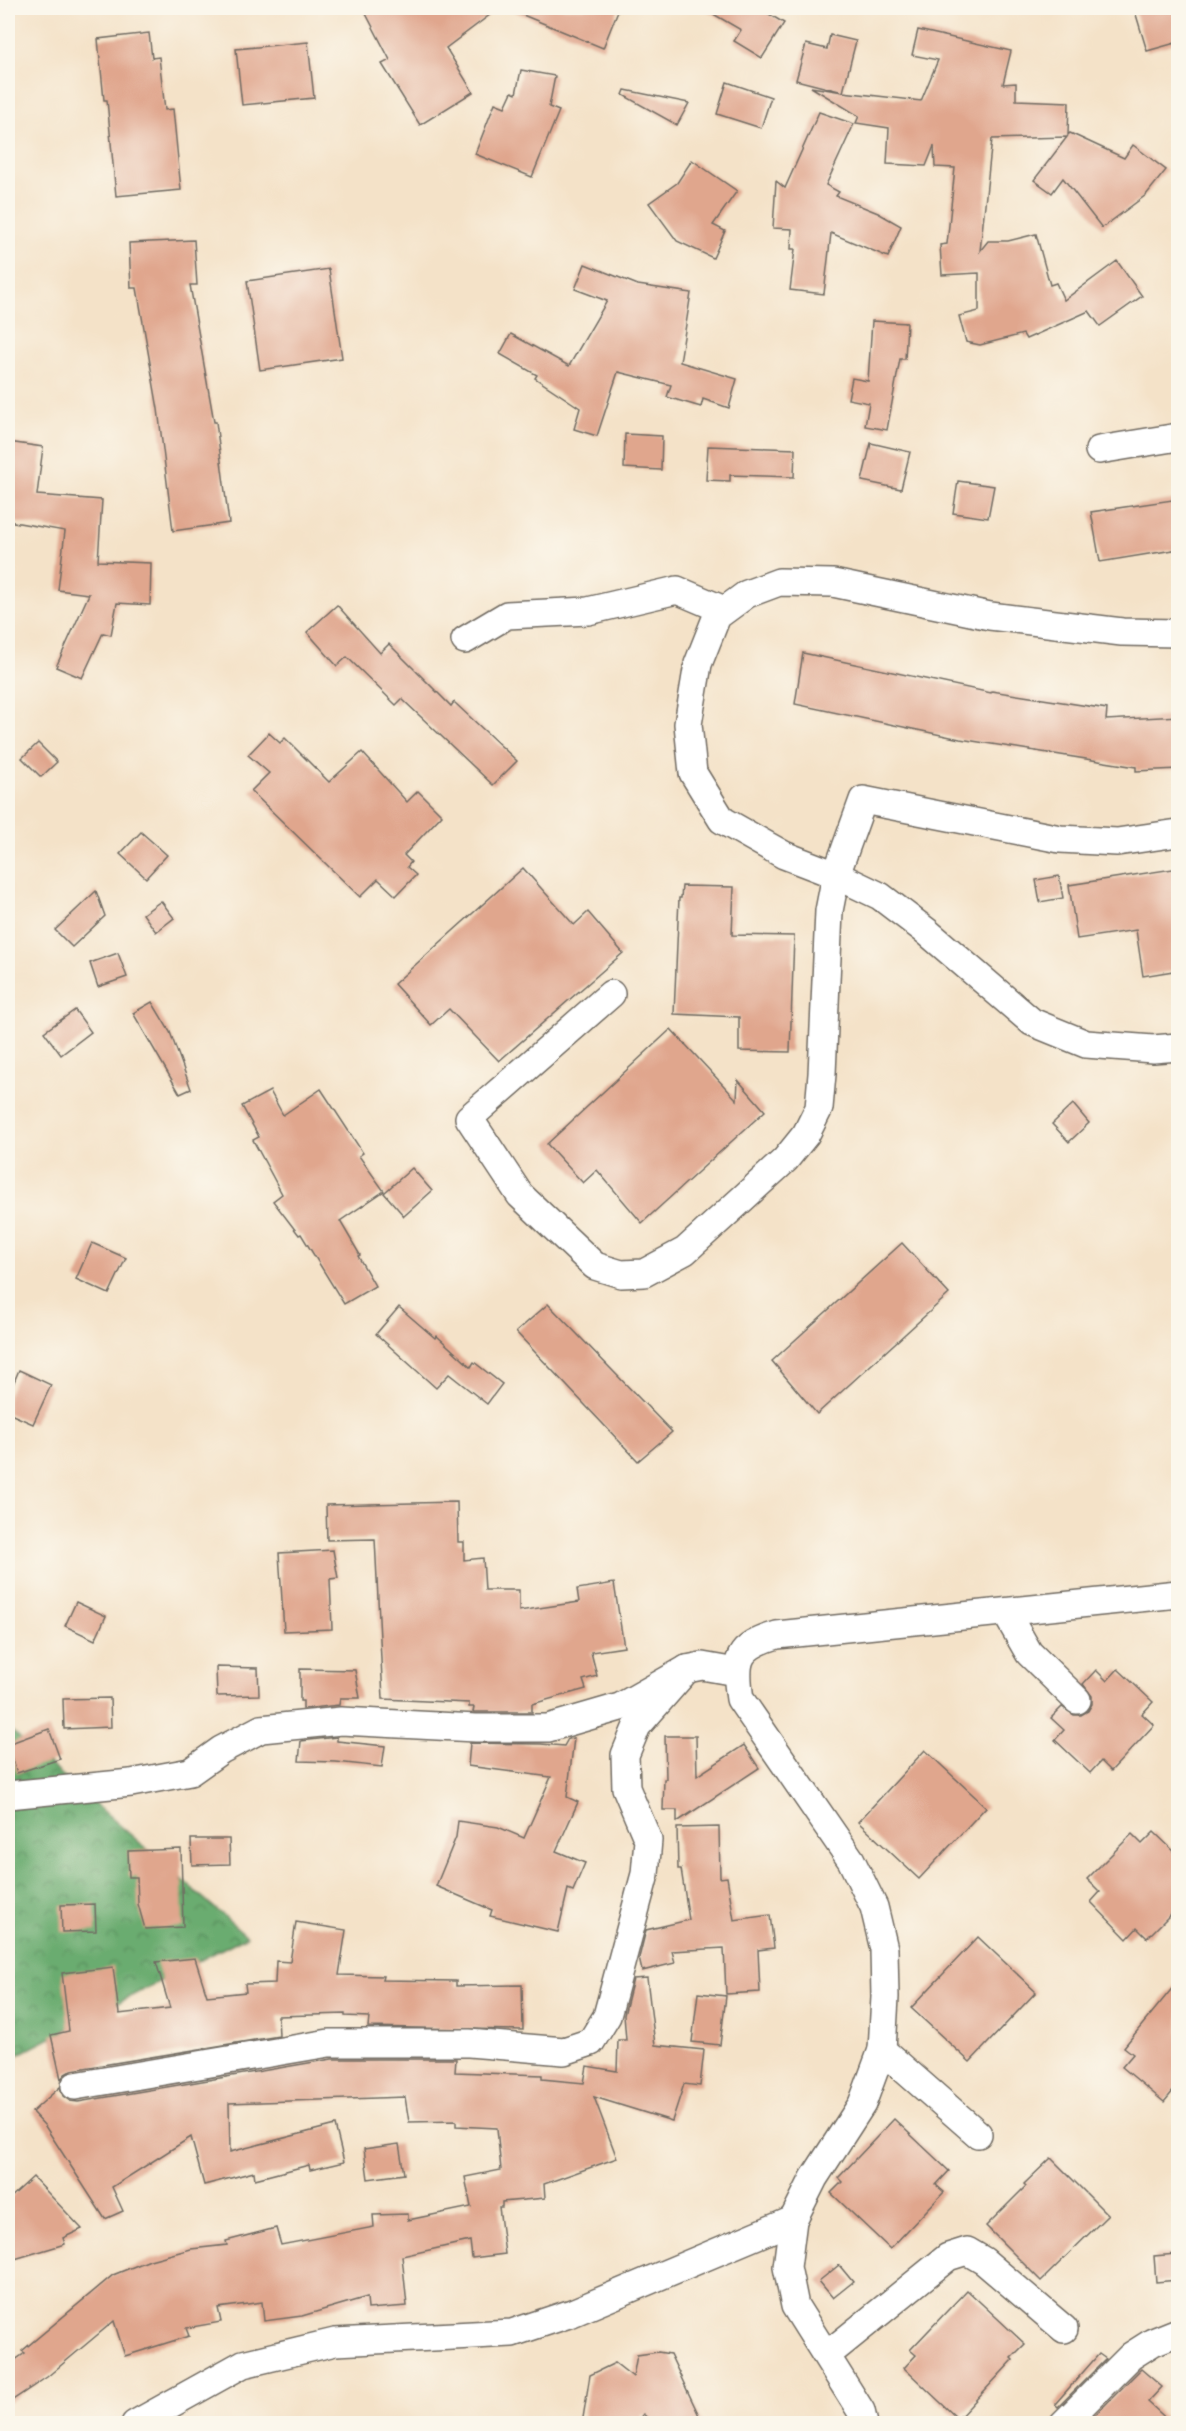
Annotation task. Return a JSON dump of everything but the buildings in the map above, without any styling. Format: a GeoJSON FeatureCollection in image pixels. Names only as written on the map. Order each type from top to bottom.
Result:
{"type":"FeatureCollection","features":[{"type":"Feature","properties":{"kind":"street"},"geometry":{"type":"LineString","coordinates":[[1099,450],[1179,437]]}},
{"type":"Feature","properties":{"kind":"street"},"geometry":{"type":"LineString","coordinates":[[1179,633],[1122,632],[990,616],[833,583],[779,582],[747,594],[717,616],[698,664],[688,724],[693,773],[722,820],[784,855],[836,875],[880,896],[926,931],[1032,1022],[1086,1044],[1153,1049],[1179,1047]]}},
{"type":"Feature","properties":{"kind":"street"},"geometry":{"type":"LineString","coordinates":[[465,640],[507,615],[588,611],[677,590],[724,610]]}},
{"type":"Feature","properties":{"kind":"street"},"geometry":{"type":"LineString","coordinates":[[611,994],[469,1118],[520,1195],[595,1266],[621,1274],[644,1273],[685,1251],[785,1160],[806,1134],[819,1108],[829,911],[836,875],[863,800],[1060,839],[1117,842],[1179,833]]}},
{"type":"Feature","properties":{"kind":"street"},"geometry":{"type":"LineString","coordinates":[[864,2424],[861,2411],[795,2306],[787,2267],[793,2220],[814,2178],[862,2104],[882,2050],[885,1997],[884,1949],[874,1907],[851,1860],[740,1699],[736,1672],[743,1653],[755,1642],[777,1635],[1179,1594]]}},
{"type":"Feature","properties":{"kind":"street"},"geometry":{"type":"LineString","coordinates":[[1006,1613],[1029,1653],[1077,1700]]}},
{"type":"Feature","properties":{"kind":"street"},"geometry":{"type":"LineString","coordinates":[[8,1795],[131,1783],[190,1772],[221,1750],[261,1729],[341,1721],[476,1728],[548,1728],[620,1707],[687,1669],[702,1666],[736,1672]]}},
{"type":"Feature","properties":{"kind":"street"},"geometry":{"type":"LineString","coordinates":[[75,2086],[329,2043],[469,2043],[564,2051],[591,2042],[607,2016],[645,1874],[648,1840],[626,1788],[625,1755],[637,1726],[687,1669]]}},
{"type":"Feature","properties":{"kind":"street"},"geometry":{"type":"LineString","coordinates":[[882,2050],[978,2134]]}},
{"type":"Feature","properties":{"kind":"street"},"geometry":{"type":"LineString","coordinates":[[135,2424],[243,2364],[334,2342],[512,2333],[573,2313],[793,2220]]}},
{"type":"Feature","properties":{"kind":"street"},"geometry":{"type":"LineString","coordinates":[[826,2355],[948,2257],[967,2251],[984,2261],[1064,2329]]}},
{"type":"Feature","properties":{"kind":"street"},"geometry":{"type":"LineString","coordinates":[[1063,2424],[1131,2356],[1152,2342],[1179,2332]]}},
{"type":"Feature","properties":{"kind":"green space"},"geometry":{"type":"Polygon","coordinates":[[[8,1728],[247,1936],[8,2060],[8,1728]]]}}]}
